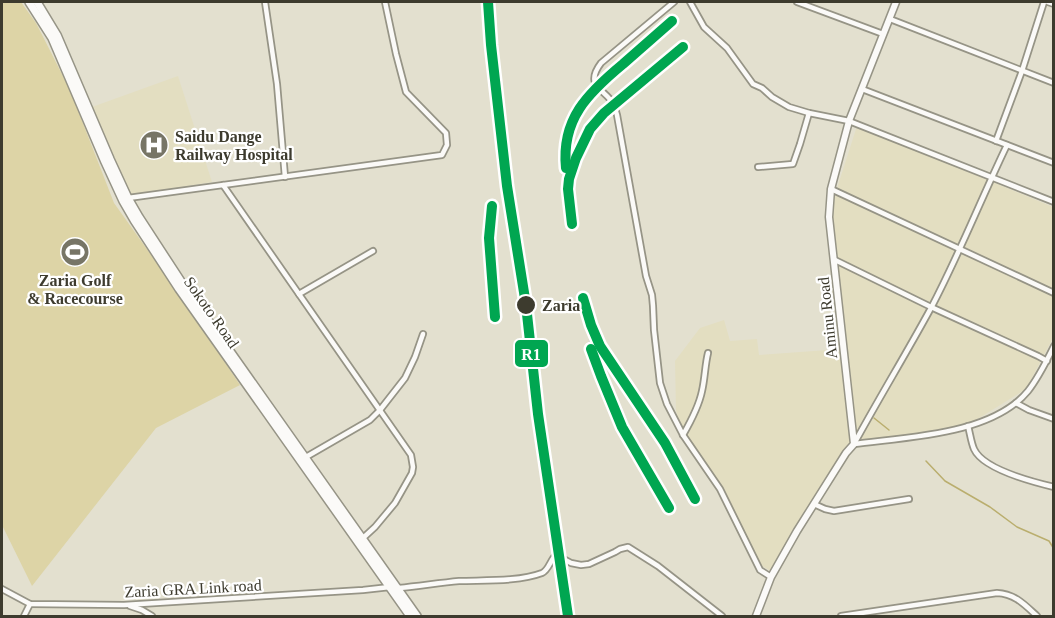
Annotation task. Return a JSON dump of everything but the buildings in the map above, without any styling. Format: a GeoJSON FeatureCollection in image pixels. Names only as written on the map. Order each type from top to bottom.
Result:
{"type":"FeatureCollection","features":[{"type":"Feature","properties":{"kind":"main road","name":"Sokoto Road"},"geometry":{"type":"LineString","coordinates":[[29,2],[52,38],[105,162],[134,220],[179,289],[410,616]]}},
{"type":"Feature","properties":{"kind":"main road","name":"Sokoto Road"},"geometry":{"type":"LineString","coordinates":[[39,2],[62,45],[128,198],[184,286],[417,616]]}},
{"type":"Feature","properties":{"kind":"street"},"geometry":{"type":"LineString","coordinates":[[265,2],[277,84],[285,177]]}},
{"type":"Feature","properties":{"kind":"street"},"geometry":{"type":"LineString","coordinates":[[128,198],[442,156],[447,145],[446,133],[406,92],[385,2]]}},
{"type":"Feature","properties":{"kind":"street"},"geometry":{"type":"LineString","coordinates":[[674,2],[608,56],[598,66],[595,77],[597,86],[611,100],[616,109],[651,295],[660,383],[667,404],[683,435],[720,489],[758,568],[771,577]]}},
{"type":"Feature","properties":{"kind":"street"},"geometry":{"type":"LineString","coordinates":[[690,2],[704,27],[727,48],[753,84],[789,107],[849,121],[1053,202]]}},
{"type":"Feature","properties":{"kind":"street"},"geometry":{"type":"LineString","coordinates":[[797,2],[883,34]]}},
{"type":"Feature","properties":{"kind":"street","name":"Aminu Road"},"geometry":{"type":"LineString","coordinates":[[854,444],[829,217],[831,189],[849,121],[896,2]]}},
{"type":"Feature","properties":{"kind":"street"},"geometry":{"type":"LineString","coordinates":[[996,141],[1046,2],[1053,4]]}},
{"type":"Feature","properties":{"kind":"street"},"geometry":{"type":"LineString","coordinates":[[890,19],[1053,83]]}},
{"type":"Feature","properties":{"kind":"street"},"geometry":{"type":"LineString","coordinates":[[862,89],[1053,163]]}},
{"type":"Feature","properties":{"kind":"street"},"geometry":{"type":"LineString","coordinates":[[759,166],[793,164],[809,113]]}},
{"type":"Feature","properties":{"kind":"street"},"geometry":{"type":"LineString","coordinates":[[756,616],[771,577],[797,531],[854,444],[931,307],[1007,145]]}},
{"type":"Feature","properties":{"kind":"street"},"geometry":{"type":"LineString","coordinates":[[223,185],[411,455],[413,467],[395,504],[363,538]]}},
{"type":"Feature","properties":{"kind":"street"},"geometry":{"type":"LineString","coordinates":[[831,189],[1053,293]]}},
{"type":"Feature","properties":{"kind":"street"},"geometry":{"type":"LineString","coordinates":[[299,294],[373,251]]}},
{"type":"Feature","properties":{"kind":"street"},"geometry":{"type":"LineString","coordinates":[[835,260],[1047,361]]}},
{"type":"Feature","properties":{"kind":"street"},"geometry":{"type":"LineString","coordinates":[[306,457],[370,420],[380,410],[405,378],[423,334]]}},
{"type":"Feature","properties":{"kind":"street"},"geometry":{"type":"LineString","coordinates":[[854,444],[934,434],[968,426],[999,414],[1028,391],[1042,371],[1053,346]]}},
{"type":"Feature","properties":{"kind":"street"},"geometry":{"type":"LineString","coordinates":[[683,435],[692,419],[702,391],[708,353]]}},
{"type":"Feature","properties":{"kind":"street"},"geometry":{"type":"LineString","coordinates":[[1016,402],[1029,410],[1053,419]]}},
{"type":"Feature","properties":{"kind":"street"},"geometry":{"type":"LineString","coordinates":[[968,426],[974,450],[987,463],[1029,481],[1053,487]]}},
{"type":"Feature","properties":{"kind":"street"},"geometry":{"type":"LineString","coordinates":[[814,504],[834,511],[909,500]]}},
{"type":"Feature","properties":{"kind":"street"},"geometry":{"type":"LineString","coordinates":[[399,588],[456,581],[520,578],[542,573],[556,555],[571,563],[581,565],[589,564],[628,547],[658,566],[722,616]]}},
{"type":"Feature","properties":{"kind":"street","name":"Zaria GRA Link road"},"geometry":{"type":"LineString","coordinates":[[2,589],[30,604],[124,605],[390,587]]}},
{"type":"Feature","properties":{"kind":"street"},"geometry":{"type":"LineString","coordinates":[[841,616],[997,592],[1013,596],[1037,616]]}},
{"type":"Feature","properties":{"kind":"street"},"geometry":{"type":"LineString","coordinates":[[24,616],[30,604]]}},
{"type":"Feature","properties":{"kind":"street"},"geometry":{"type":"LineString","coordinates":[[124,605],[142,610],[152,616]]}},
{"type":"Feature","properties":{"kind":"street"},"geometry":{"type":"LineString","coordinates":[[139,616],[142,610]]}},
{"type":"Feature","properties":{"kind":"shaded area","name":"Zaria Golf & Racecourse"},"geometry":{"type":"Polygon","coordinates":[[[2,2],[21,2],[36,23],[70,90],[114,203],[240,385],[156,428],[32,586],[2,525],[2,2]]]}},
{"type":"Feature","properties":{"kind":"shaded area","name":"Saidu Dange Railway Hospital"},"geometry":{"type":"Polygon","coordinates":[[[178,76],[212,182],[134,195],[127,193],[92,107],[178,76]]]}},
{"type":"Feature","properties":{"kind":"shaded area"},"geometry":{"type":"Polygon","coordinates":[[[857,126],[1053,207],[1053,338],[1026,389],[971,423],[852,448],[771,571],[760,565],[732,509],[681,428],[676,410],[675,361],[700,328],[724,320],[730,341],[757,339],[759,355],[842,349],[832,204],[857,126]]]}},
{"type":"Feature","properties":{"kind":"waterway"},"geometry":{"type":"LineString","coordinates":[[874,418],[889,430]]}},
{"type":"Feature","properties":{"kind":"waterway"},"geometry":{"type":"LineString","coordinates":[[926,461],[945,481],[990,507],[1017,527],[1049,541],[1054,549]]}},
{"type":"Feature","properties":{"kind":"railway"},"geometry":{"type":"LineString","coordinates":[[487,2],[488,6]]}},
{"type":"Feature","properties":{"kind":"railway"},"geometry":{"type":"LineString","coordinates":[[567,178],[565,155],[567,138],[577,110],[600,84],[672,21]]}},
{"type":"Feature","properties":{"kind":"railway"},"geometry":{"type":"LineString","coordinates":[[572,224],[569,179],[590,129],[604,113],[683,47]]}},
{"type":"Feature","properties":{"kind":"railway"},"geometry":{"type":"LineString","coordinates":[[492,206],[489,238],[495,317]]}},
{"type":"Feature","properties":{"kind":"railway"},"geometry":{"type":"LineString","coordinates":[[583,298],[600,346],[665,443],[695,499]]}},
{"type":"Feature","properties":{"kind":"railway"},"geometry":{"type":"LineString","coordinates":[[589,330],[590,347],[622,427],[669,508]]}},
{"type":"Feature","properties":{"kind":"transit line","name":"R1"},"geometry":{"type":"LineString","coordinates":[[488,2],[507,186],[526,305],[538,414],[568,616]]}},
{"type":"Feature","properties":{"kind":"transit line","name":"R1"},"geometry":{"type":"LineString","coordinates":[[566,168],[568,135],[580,108],[599,86],[672,21]]}},
{"type":"Feature","properties":{"kind":"transit line","name":"R1"},"geometry":{"type":"LineString","coordinates":[[572,224],[569,179],[590,129],[604,113],[683,47]]}},
{"type":"Feature","properties":{"kind":"transit line","name":"R1"},"geometry":{"type":"LineString","coordinates":[[492,206],[489,238],[495,317]]}},
{"type":"Feature","properties":{"kind":"transit line","name":"R1"},"geometry":{"type":"LineString","coordinates":[[583,298],[600,346],[665,443],[695,499]]}},
{"type":"Feature","properties":{"kind":"transit line","name":"R1"},"geometry":{"type":"LineString","coordinates":[[591,349],[622,427],[669,508]]}},
{"type":"Feature","properties":{"kind":"place","name":"Saidu Dange Railway Hospital"},"geometry":{"type":"Point","coordinates":[154,145]}},
{"type":"Feature","properties":{"kind":"place","name":"Zaria Golf & Racecourse"},"geometry":{"type":"Point","coordinates":[75,252]}},
{"type":"Feature","properties":{"kind":"place","name":"Zaria"},"geometry":{"type":"Point","coordinates":[526,305]}}]}
